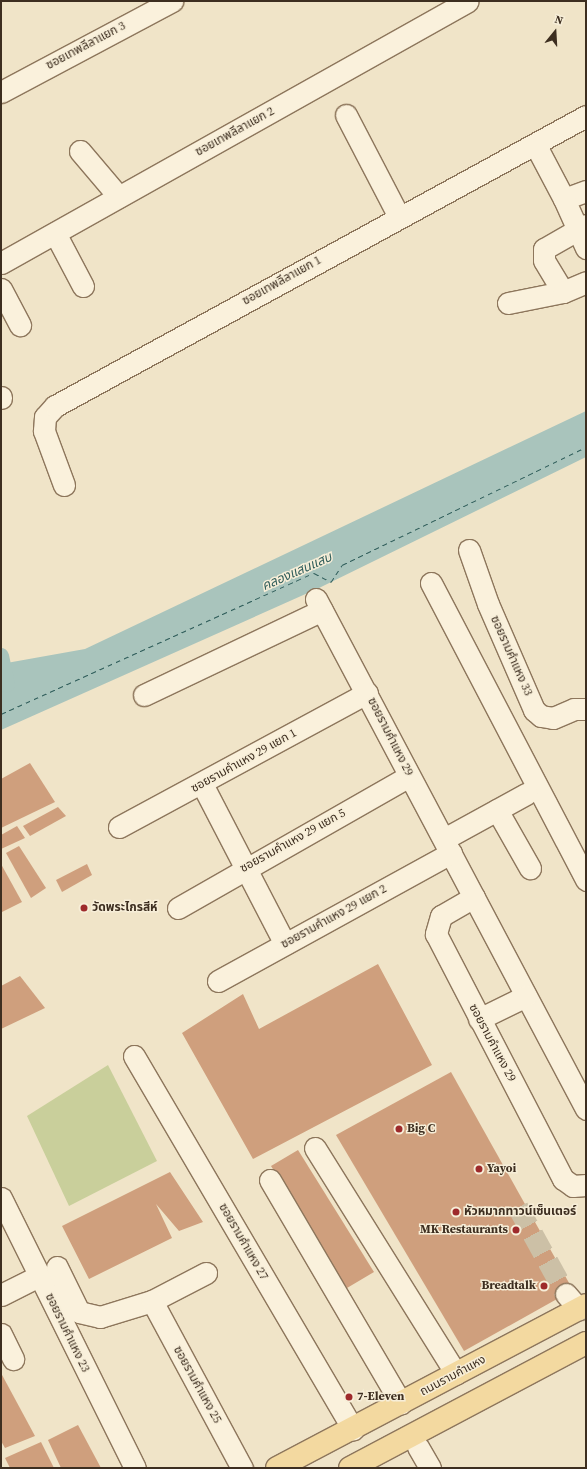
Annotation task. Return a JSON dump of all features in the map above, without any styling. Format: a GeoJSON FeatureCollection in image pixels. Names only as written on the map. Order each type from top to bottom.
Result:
{"type":"FeatureCollection","features":[{"type":"Feature","properties":{"kind":"main road","name":"ถนนรามคำแหง"},"geometry":{"type":"LineString","coordinates":[[293,1466],[353,1428],[581,1309]]}},
{"type":"Feature","properties":{"kind":"main road","name":"ถนนรามคำแหง"},"geometry":{"type":"LineString","coordinates":[[293,1466],[581,1309]]}},
{"type":"Feature","properties":{"kind":"main road"},"geometry":{"type":"LineString","coordinates":[[350,1468],[586,1343]]}},
{"type":"Feature","properties":{"kind":"main road"},"geometry":{"type":"LineString","coordinates":[[380,1468],[586,1361]]}},
{"type":"Feature","properties":{"kind":"street","name":"ซอยเทพลีลาแยก 2"},"geometry":{"type":"LineString","coordinates":[[1,263],[468,1]]}},
{"type":"Feature","properties":{"kind":"street","name":"ซอยเทพลีลาแยก 3"},"geometry":{"type":"LineString","coordinates":[[1,92],[162,3]]}},
{"type":"Feature","properties":{"kind":"street"},"geometry":{"type":"LineString","coordinates":[[346,115],[399,217]]}},
{"type":"Feature","properties":{"kind":"street","name":"ซอยเทพลีลาแยก 1"},"geometry":{"type":"LineString","coordinates":[[64,485],[44,431],[45,417],[55,406],[586,116]]}},
{"type":"Feature","properties":{"kind":"street"},"geometry":{"type":"LineString","coordinates":[[535,144],[564,199],[581,227],[586,248]]}},
{"type":"Feature","properties":{"kind":"street"},"geometry":{"type":"LineString","coordinates":[[80,151],[119,197]]}},
{"type":"Feature","properties":{"kind":"street"},"geometry":{"type":"LineString","coordinates":[[564,199],[586,191]]}},
{"type":"Feature","properties":{"kind":"street"},"geometry":{"type":"LineString","coordinates":[[563,292],[544,260],[544,248],[581,227]]}},
{"type":"Feature","properties":{"kind":"street"},"geometry":{"type":"LineString","coordinates":[[55,233],[83,286]]}},
{"type":"Feature","properties":{"kind":"street"},"geometry":{"type":"LineString","coordinates":[[508,303],[563,292],[586,282]]}},
{"type":"Feature","properties":{"kind":"street"},"geometry":{"type":"LineString","coordinates":[[1,289],[20,325]]}},
{"type":"Feature","properties":{"kind":"street","name":"ซอยรามคำแหง 33"},"geometry":{"type":"LineString","coordinates":[[469,550],[488,604],[534,710],[540,716],[553,718],[586,709]]}},
{"type":"Feature","properties":{"kind":"street"},"geometry":{"type":"LineString","coordinates":[[431,583],[586,880]]}},
{"type":"Feature","properties":{"kind":"street","name":"ซอยรามคำแหง 29"},"geometry":{"type":"LineString","coordinates":[[144,695],[319,605],[367,693],[409,776],[586,1109]]}},
{"type":"Feature","properties":{"kind":"street","name":"ซอยรามคำแหง 29 แยก 1"},"geometry":{"type":"LineString","coordinates":[[120,827],[202,784],[367,693]]}},
{"type":"Feature","properties":{"kind":"street","name":"ซอยรามคำแหง 29 แยก 5"},"geometry":{"type":"LineString","coordinates":[[178,908],[243,869],[409,776]]}},
{"type":"Feature","properties":{"kind":"street"},"geometry":{"type":"LineString","coordinates":[[202,784],[243,869],[285,944]]}},
{"type":"Feature","properties":{"kind":"street","name":"ซอยรามคำแหง 29 แยก 2"},"geometry":{"type":"LineString","coordinates":[[218,981],[285,944],[447,846],[497,810],[526,794]]}},
{"type":"Feature","properties":{"kind":"street"},"geometry":{"type":"LineString","coordinates":[[497,810],[530,868]]}},
{"type":"Feature","properties":{"kind":"street","name":"ซอยรามคำแหง 29"},"geometry":{"type":"LineString","coordinates":[[474,897],[442,916],[436,934],[563,1179],[573,1186],[586,1186]]}},
{"type":"Feature","properties":{"kind":"street"},"geometry":{"type":"LineString","coordinates":[[479,1019],[526,996]]}},
{"type":"Feature","properties":{"kind":"street","name":"ซอยรามคำแหง 27"},"geometry":{"type":"LineString","coordinates":[[134,1056],[353,1428]]}},
{"type":"Feature","properties":{"kind":"street"},"geometry":{"type":"LineString","coordinates":[[315,1148],[456,1374]]}},
{"type":"Feature","properties":{"kind":"street"},"geometry":{"type":"LineString","coordinates":[[270,1180],[401,1403]]}},
{"type":"Feature","properties":{"kind":"street","name":"ซอยรามคำแหง 23"},"geometry":{"type":"LineString","coordinates":[[3,1206],[48,1272],[135,1468]]}},
{"type":"Feature","properties":{"kind":"street"},"geometry":{"type":"LineString","coordinates":[[1,1295],[48,1272],[79,1312],[88,1316],[119,1313],[152,1301],[206,1273]]}},
{"type":"Feature","properties":{"kind":"street","name":"ซอยรามคำแหง 25"},"geometry":{"type":"LineString","coordinates":[[152,1301],[242,1468]]}},
{"type":"Feature","properties":{"kind":"street"},"geometry":{"type":"LineString","coordinates":[[1,1334],[13,1359]]}},
{"type":"Feature","properties":{"kind":"street"},"geometry":{"type":"LineString","coordinates":[[418,1447],[430,1468]]}},
{"type":"Feature","properties":{"kind":"green space"},"geometry":{"type":"Polygon","coordinates":[[[108,1065],[157,1161],[69,1206],[27,1116],[108,1065]]]}},
{"type":"Feature","properties":{"kind":"water","name":"คลองแสนแสบ"},"geometry":{"type":"Polygon","coordinates":[[[586,411],[586,457],[319,588],[1,730],[1,664],[85,649],[586,411]]]}},
{"type":"Feature","properties":{"kind":"building"},"geometry":{"type":"Polygon","coordinates":[[[30,763],[55,802],[1,828],[1,779],[30,763]]]}},
{"type":"Feature","properties":{"kind":"building"},"geometry":{"type":"Polygon","coordinates":[[[58,807],[66,816],[30,836],[23,826],[58,807]]]}},
{"type":"Feature","properties":{"kind":"building"},"geometry":{"type":"Polygon","coordinates":[[[17,826],[25,838],[1,849],[1,835],[17,826]]]}},
{"type":"Feature","properties":{"kind":"building"},"geometry":{"type":"Polygon","coordinates":[[[19,846],[46,888],[31,898],[6,853],[19,846]]]}},
{"type":"Feature","properties":{"kind":"building"},"geometry":{"type":"Polygon","coordinates":[[[1,864],[22,902],[2,912],[1,911],[1,864]]]}},
{"type":"Feature","properties":{"kind":"building"},"geometry":{"type":"Polygon","coordinates":[[[87,864],[92,875],[62,892],[56,880],[87,864]]]}},
{"type":"Feature","properties":{"kind":"building"},"geometry":{"type":"Polygon","coordinates":[[[378,964],[432,1065],[253,1159],[182,1033],[243,994],[259,1029],[378,964]]]}},
{"type":"Feature","properties":{"kind":"building"},"geometry":{"type":"Polygon","coordinates":[[[20,976],[45,1008],[1,1029],[1,986],[20,976]]]}},
{"type":"Feature","properties":{"kind":"building","name":"หัวหมากทาวน์เซ็นเตอร์"},"geometry":{"type":"Polygon","coordinates":[[[451,1072],[573,1290],[464,1351],[336,1135],[451,1072]]]}},
{"type":"Feature","properties":{"kind":"building"},"geometry":{"type":"Polygon","coordinates":[[[298,1150],[374,1272],[347,1288],[271,1166],[298,1150]]]}},
{"type":"Feature","properties":{"kind":"building"},"geometry":{"type":"Polygon","coordinates":[[[170,1172],[203,1222],[179,1231],[156,1204],[172,1238],[89,1279],[62,1226],[170,1172]]]}},
{"type":"Feature","properties":{"kind":"building"},"geometry":{"type":"Polygon","coordinates":[[[1,1373],[35,1436],[5,1448],[1,1441],[1,1373]]]}},
{"type":"Feature","properties":{"kind":"building"},"geometry":{"type":"Polygon","coordinates":[[[78,1425],[101,1468],[61,1468],[48,1440],[78,1425]]]}},
{"type":"Feature","properties":{"kind":"building"},"geometry":{"type":"Polygon","coordinates":[[[41,1442],[54,1468],[10,1468],[5,1458],[41,1442]]]}},
{"type":"Feature","properties":{"kind":"waterway"},"geometry":{"type":"LineString","coordinates":[[1,656],[7,684]]}},
{"type":"Feature","properties":{"kind":"ferry route"},"geometry":{"type":"LineString","coordinates":[[1,714],[314,573],[331,582],[342,565],[586,447]]}},
{"type":"Feature","properties":{"kind":"tunnel"},"geometry":{"type":"LineString","coordinates":[[518,1207],[566,1294]]}},
{"type":"Feature","properties":{"kind":"place","name":"วัดพระไกรสีห์"},"geometry":{"type":"Point","coordinates":[84,908]}},
{"type":"Feature","properties":{"kind":"place","name":"Big C"},"geometry":{"type":"Point","coordinates":[399,1129]}},
{"type":"Feature","properties":{"kind":"place","name":"Yayoi"},"geometry":{"type":"Point","coordinates":[479,1169]}},
{"type":"Feature","properties":{"kind":"place","name":"หัวหมากทาวน์เซ็นเตอร์"},"geometry":{"type":"Point","coordinates":[456,1212]}},
{"type":"Feature","properties":{"kind":"place","name":"MK Restaurants"},"geometry":{"type":"Point","coordinates":[516,1230]}},
{"type":"Feature","properties":{"kind":"place","name":"Breadtalk"},"geometry":{"type":"Point","coordinates":[544,1286]}},
{"type":"Feature","properties":{"kind":"place","name":"7-Eleven"},"geometry":{"type":"Point","coordinates":[349,1397]}}]}
